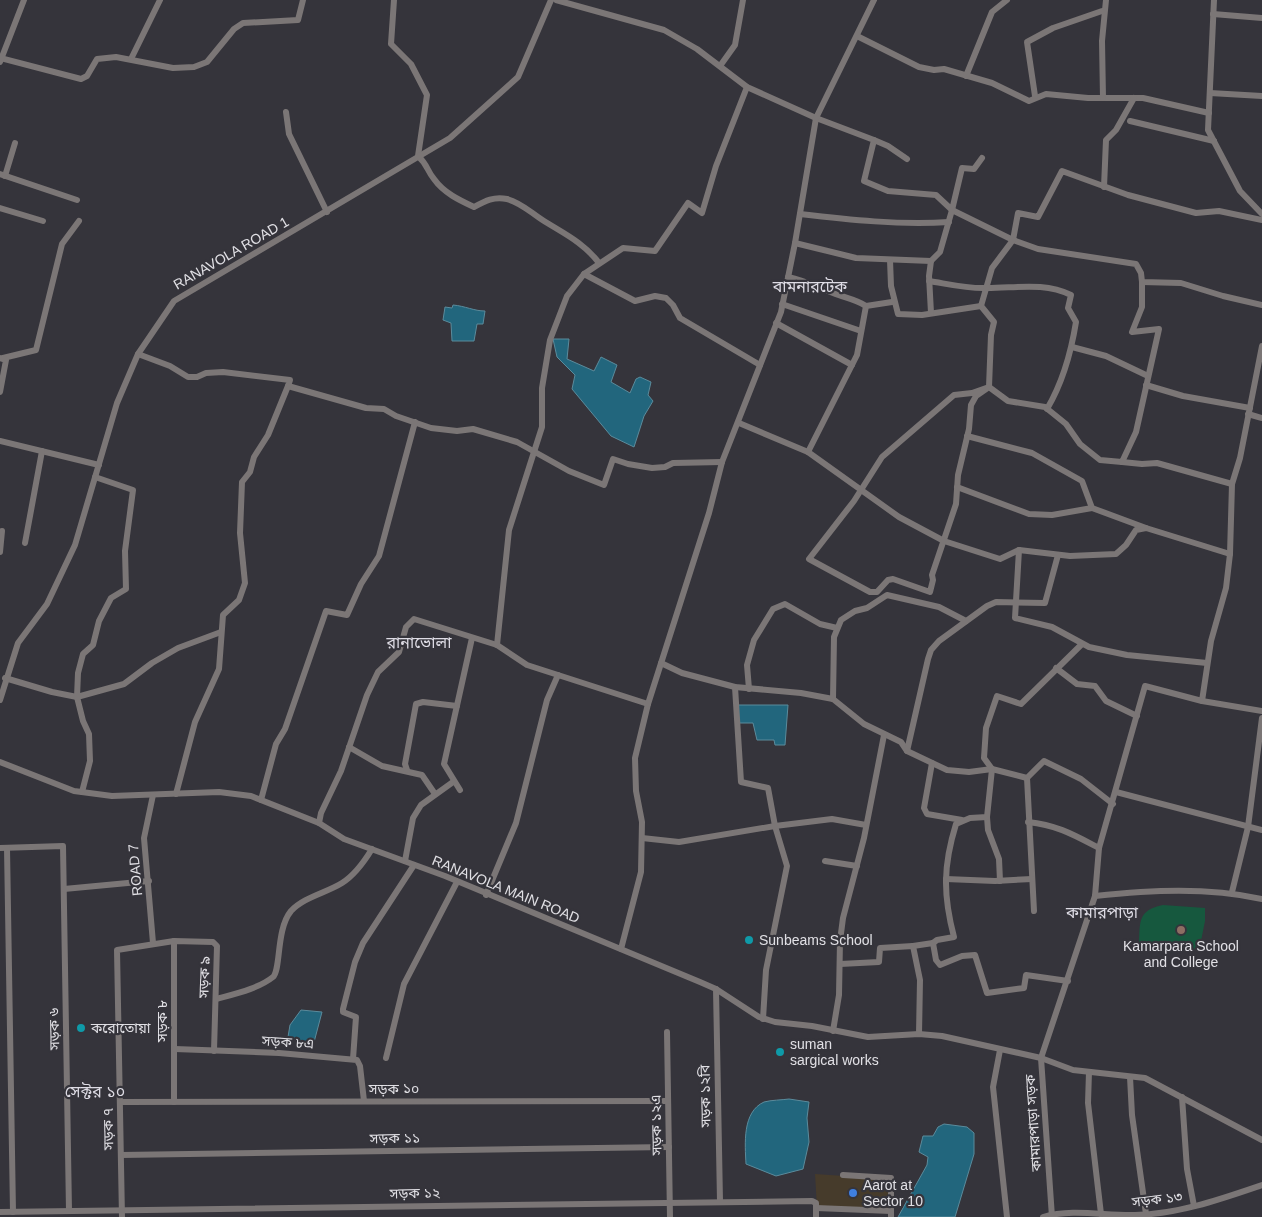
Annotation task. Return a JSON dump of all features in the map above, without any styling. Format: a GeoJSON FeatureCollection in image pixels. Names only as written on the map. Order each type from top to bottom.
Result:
{"type":"FeatureCollection","features":[{"type":"Feature","properties":{"kind":"street"},"geometry":{"type":"LineString","coordinates":[[24,0],[0,60],[82,79],[87,76],[97,58],[116,57],[173,68],[194,67],[207,62],[234,29],[243,24],[298,20],[303,0]]}},
{"type":"Feature","properties":{"kind":"street"},"geometry":{"type":"LineString","coordinates":[[131,59],[160,0]]}},
{"type":"Feature","properties":{"kind":"street"},"geometry":{"type":"LineString","coordinates":[[394,0],[391,44],[411,64],[427,95],[418,156],[427,165],[433,178],[454,198],[474,207],[490,198],[506,199],[520,204],[542,220],[577,240],[599,263]]}},
{"type":"Feature","properties":{"kind":"street","name":"RANAVOLA ROAD 1"},"geometry":{"type":"LineString","coordinates":[[0,700],[5,678],[18,643],[47,604],[75,545],[117,403],[138,354],[174,301],[450,138],[518,78],[552,0]]}},
{"type":"Feature","properties":{"kind":"street"},"geometry":{"type":"LineString","coordinates":[[556,0],[664,30],[698,49],[747,87],[816,118],[874,140],[907,160]]}},
{"type":"Feature","properties":{"kind":"street"},"geometry":{"type":"LineString","coordinates":[[720,66],[734,45],[743,0]]}},
{"type":"Feature","properties":{"kind":"street"},"geometry":{"type":"LineString","coordinates":[[621,949],[641,872],[642,822],[636,791],[634,758],[648,704],[709,513],[722,462],[739,423],[782,304],[796,243],[816,118],[874,0]]}},
{"type":"Feature","properties":{"kind":"street"},"geometry":{"type":"LineString","coordinates":[[966,76],[992,12],[1006,0]]}},
{"type":"Feature","properties":{"kind":"street"},"geometry":{"type":"LineString","coordinates":[[1103,98],[1102,41],[1106,0]]}},
{"type":"Feature","properties":{"kind":"street"},"geometry":{"type":"LineString","coordinates":[[1214,0],[1208,130],[1240,191],[1262,214]]}},
{"type":"Feature","properties":{"kind":"street"},"geometry":{"type":"LineString","coordinates":[[1035,96],[1027,42],[1053,28],[1102,11]]}},
{"type":"Feature","properties":{"kind":"street"},"geometry":{"type":"LineString","coordinates":[[1213,14],[1262,18]]}},
{"type":"Feature","properties":{"kind":"street"},"geometry":{"type":"LineString","coordinates":[[857,36],[919,67],[934,70],[944,69],[992,83],[1028,101],[1035,96],[1056,94],[1103,98],[1143,98],[1209,113]]}},
{"type":"Feature","properties":{"kind":"street"},"geometry":{"type":"LineString","coordinates":[[497,645],[509,530],[542,427],[542,388],[550,340],[566,296],[584,274],[623,248],[655,251],[688,203],[702,213],[716,166],[747,87]]}},
{"type":"Feature","properties":{"kind":"street"},"geometry":{"type":"LineString","coordinates":[[1210,93],[1262,96]]}},
{"type":"Feature","properties":{"kind":"street"},"geometry":{"type":"LineString","coordinates":[[1104,187],[1106,140],[1116,130],[1134,98]]}},
{"type":"Feature","properties":{"kind":"street"},"geometry":{"type":"LineString","coordinates":[[286,112],[289,134],[327,212]]}},
{"type":"Feature","properties":{"kind":"street"},"geometry":{"type":"LineString","coordinates":[[1130,121],[1214,141]]}},
{"type":"Feature","properties":{"kind":"street"},"geometry":{"type":"LineString","coordinates":[[874,140],[864,181],[888,191],[936,195],[952,210],[1013,240],[1038,249],[1136,264],[1141,273],[1142,307],[1132,332],[1159,329],[1136,432],[1122,462]]}},
{"type":"Feature","properties":{"kind":"street"},"geometry":{"type":"LineString","coordinates":[[14,144],[3,175],[77,200]]}},
{"type":"Feature","properties":{"kind":"street"},"geometry":{"type":"LineString","coordinates":[[931,313],[929,281],[931,261],[940,252],[962,168],[974,168],[982,158]]}},
{"type":"Feature","properties":{"kind":"street"},"geometry":{"type":"LineString","coordinates":[[981,306],[992,268],[1013,240],[1018,213],[1038,217],[1062,172],[1104,187],[1196,213],[1219,212],[1262,220]]}},
{"type":"Feature","properties":{"kind":"street"},"geometry":{"type":"LineString","coordinates":[[0,208],[43,221]]}},
{"type":"Feature","properties":{"kind":"street"},"geometry":{"type":"LineString","coordinates":[[800,214],[911,224],[949,222]]}},
{"type":"Feature","properties":{"kind":"street"},"geometry":{"type":"LineString","coordinates":[[2,358],[36,350],[62,244],[79,221]]}},
{"type":"Feature","properties":{"kind":"street"},"geometry":{"type":"LineString","coordinates":[[796,243],[856,258],[931,261]]}},
{"type":"Feature","properties":{"kind":"street"},"geometry":{"type":"LineString","coordinates":[[890,260],[891,286],[898,314],[931,313],[981,306]]}},
{"type":"Feature","properties":{"kind":"street"},"geometry":{"type":"LineString","coordinates":[[584,274],[635,300],[655,296],[666,298],[673,304],[680,318],[760,365]]}},
{"type":"Feature","properties":{"kind":"street"},"geometry":{"type":"LineString","coordinates":[[788,277],[810,282],[834,293],[854,299],[866,306],[892,302]]}},
{"type":"Feature","properties":{"kind":"street"},"geometry":{"type":"LineString","coordinates":[[929,281],[986,288],[1032,285],[1062,290],[1071,295],[1068,308],[1076,322],[1072,348],[1057,391],[1048,409]]}},
{"type":"Feature","properties":{"kind":"street"},"geometry":{"type":"LineString","coordinates":[[1142,282],[1181,283],[1222,296],[1262,305]]}},
{"type":"Feature","properties":{"kind":"street"},"geometry":{"type":"LineString","coordinates":[[782,304],[861,330]]}},
{"type":"Feature","properties":{"kind":"street"},"geometry":{"type":"LineString","coordinates":[[808,452],[857,355],[866,306]]}},
{"type":"Feature","properties":{"kind":"street"},"geometry":{"type":"LineString","coordinates":[[981,306],[994,322],[991,335],[989,387]]}},
{"type":"Feature","properties":{"kind":"street"},"geometry":{"type":"LineString","coordinates":[[776,323],[852,365]]}},
{"type":"Feature","properties":{"kind":"street"},"geometry":{"type":"LineString","coordinates":[[1202,701],[1207,663],[1226,588],[1230,554],[1232,484],[1262,346]]}},
{"type":"Feature","properties":{"kind":"street"},"geometry":{"type":"LineString","coordinates":[[1072,348],[1106,356],[1148,376]]}},
{"type":"Feature","properties":{"kind":"street"},"geometry":{"type":"LineString","coordinates":[[138,354],[170,366],[188,377],[223,372],[290,380],[268,435],[254,458],[250,472],[242,482],[240,533],[245,583],[239,600],[223,615],[219,669],[195,722],[176,794]]}},
{"type":"Feature","properties":{"kind":"street"},"geometry":{"type":"LineString","coordinates":[[0,388],[6,360],[2,358]]}},
{"type":"Feature","properties":{"kind":"street"},"geometry":{"type":"LineString","coordinates":[[1146,385],[1183,396],[1249,411],[1262,418]]}},
{"type":"Feature","properties":{"kind":"street"},"geometry":{"type":"LineString","coordinates":[[288,386],[366,408],[384,409],[396,416],[431,428],[457,432],[474,429],[517,442],[569,471],[604,485],[613,459],[652,468],[665,467],[673,463],[722,462]]}},
{"type":"Feature","properties":{"kind":"street"},"geometry":{"type":"LineString","coordinates":[[989,387],[1008,401],[1048,409],[1066,424],[1080,444],[1100,460],[1142,464],[1157,463],[1232,484]]}},
{"type":"Feature","properties":{"kind":"street"},"geometry":{"type":"LineString","coordinates":[[989,387],[976,396],[971,405],[957,486],[956,504],[932,575],[933,580],[928,593],[893,579],[888,580],[877,592],[870,592],[810,559],[862,489],[882,457],[954,395],[972,393],[989,387]]}},
{"type":"Feature","properties":{"kind":"street"},"geometry":{"type":"LineString","coordinates":[[261,800],[276,744],[285,729],[326,610],[347,615],[360,584],[379,556],[415,422]]}},
{"type":"Feature","properties":{"kind":"street"},"geometry":{"type":"LineString","coordinates":[[739,423],[808,452],[899,517],[944,541],[1000,559],[1020,550],[1058,555],[1116,554],[1126,545],[1136,530],[1146,528]]}},
{"type":"Feature","properties":{"kind":"street"},"geometry":{"type":"LineString","coordinates":[[967,436],[1032,453],[1082,481],[1092,508]]}},
{"type":"Feature","properties":{"kind":"street"},"geometry":{"type":"LineString","coordinates":[[0,441],[99,465]]}},
{"type":"Feature","properties":{"kind":"street"},"geometry":{"type":"LineString","coordinates":[[25,543],[42,451]]}},
{"type":"Feature","properties":{"kind":"street"},"geometry":{"type":"LineString","coordinates":[[82,792],[90,761],[89,734],[83,721],[77,697],[78,673],[83,654],[93,645],[99,621],[111,598],[126,589],[125,551],[133,490],[95,477]]}},
{"type":"Feature","properties":{"kind":"street"},"geometry":{"type":"LineString","coordinates":[[957,486],[1029,514],[1052,515],[1092,508],[1146,528],[1230,554]]}},
{"type":"Feature","properties":{"kind":"street"},"geometry":{"type":"LineString","coordinates":[[0,552],[2,531]]}},
{"type":"Feature","properties":{"kind":"street"},"geometry":{"type":"LineString","coordinates":[[1020,550],[1015,618],[1052,627],[1089,647],[1127,655],[1207,663]]}},
{"type":"Feature","properties":{"kind":"street"},"geometry":{"type":"LineString","coordinates":[[907,751],[931,650],[966,621],[996,602],[1045,603],[1058,555]]}},
{"type":"Feature","properties":{"kind":"street"},"geometry":{"type":"LineString","coordinates":[[833,699],[832,680],[837,628],[841,620],[855,611],[867,608],[887,595],[939,607],[966,621]]}},
{"type":"Feature","properties":{"kind":"street"},"geometry":{"type":"LineString","coordinates":[[749,689],[747,665],[754,640],[773,609],[785,604],[820,624],[837,628]]}},
{"type":"Feature","properties":{"kind":"street"},"geometry":{"type":"LineString","coordinates":[[319,823],[321,813],[349,747],[367,695],[378,672],[399,652],[406,627],[414,619],[497,645],[528,665],[648,704]]}},
{"type":"Feature","properties":{"kind":"street"},"geometry":{"type":"LineString","coordinates":[[5,678],[52,692],[77,697],[124,684],[152,662],[178,648],[222,632]]}},
{"type":"Feature","properties":{"kind":"street"},"geometry":{"type":"LineString","coordinates":[[460,790],[453,782],[444,764],[472,638]]}},
{"type":"Feature","properties":{"kind":"street"},"geometry":{"type":"LineString","coordinates":[[1000,881],[999,859],[988,830],[987,817],[992,769],[984,758],[986,736],[997,696],[1021,704],[1082,644]]}},
{"type":"Feature","properties":{"kind":"street"},"geometry":{"type":"LineString","coordinates":[[661,663],[682,673],[735,688],[801,693],[833,699],[864,724],[901,742],[907,751],[947,770],[969,772],[992,769],[1027,778]]}},
{"type":"Feature","properties":{"kind":"street"},"geometry":{"type":"LineString","coordinates":[[1056,668],[1077,684],[1095,686],[1106,701],[1137,716]]}},
{"type":"Feature","properties":{"kind":"street"},"geometry":{"type":"LineString","coordinates":[[486,895],[516,823],[547,700],[558,675]]}},
{"type":"Feature","properties":{"kind":"street"},"geometry":{"type":"LineString","coordinates":[[1262,712],[1202,701],[1146,686],[1099,848],[1095,896],[1042,1058],[1062,1068],[1151,1081],[1262,1140]]}},
{"type":"Feature","properties":{"kind":"street"},"geometry":{"type":"LineString","coordinates":[[735,688],[741,782],[768,788],[775,826],[787,866],[766,970],[764,1019]]}},
{"type":"Feature","properties":{"kind":"street"},"geometry":{"type":"LineString","coordinates":[[407,770],[405,764],[416,704],[423,702],[457,706]]}},
{"type":"Feature","properties":{"kind":"street"},"geometry":{"type":"LineString","coordinates":[[1232,892],[1248,827],[1262,718]]}},
{"type":"Feature","properties":{"kind":"street"},"geometry":{"type":"LineString","coordinates":[[833,1031],[839,995],[840,941],[843,918],[857,866],[884,735]]}},
{"type":"Feature","properties":{"kind":"street"},"geometry":{"type":"LineString","coordinates":[[349,747],[382,766],[407,770],[422,775],[436,794]]}},
{"type":"Feature","properties":{"kind":"street"},"geometry":{"type":"LineString","coordinates":[[1034,911],[1027,778],[1044,761],[1081,779],[1113,804]]}},
{"type":"Feature","properties":{"kind":"street","name":"RANAVOLA MAIN ROAD"},"geometry":{"type":"LineString","coordinates":[[0,762],[74,792],[112,796],[219,792],[251,796],[319,823],[344,839],[405,861],[716,989],[764,1019],[868,1037],[919,1034],[942,1036],[1000,1050]]}},
{"type":"Feature","properties":{"kind":"street"},"geometry":{"type":"LineString","coordinates":[[932,763],[924,808],[927,814],[962,820],[987,817]]}},
{"type":"Feature","properties":{"kind":"street"},"geometry":{"type":"LineString","coordinates":[[405,861],[413,818],[422,802],[453,782]]}},
{"type":"Feature","properties":{"kind":"street"},"geometry":{"type":"LineString","coordinates":[[1116,792],[1262,830]]}},
{"type":"Feature","properties":{"kind":"street","name":"ROAD 7"},"geometry":{"type":"LineString","coordinates":[[153,795],[144,838],[153,943]]}},
{"type":"Feature","properties":{"kind":"street"},"geometry":{"type":"LineString","coordinates":[[642,838],[679,842],[775,826],[832,820],[866,825]]}},
{"type":"Feature","properties":{"kind":"street"},"geometry":{"type":"LineString","coordinates":[[840,964],[878,962],[880,948],[933,944],[937,940],[954,937],[946,906],[946,867],[956,824],[962,820]]}},
{"type":"Feature","properties":{"kind":"street"},"geometry":{"type":"LineString","coordinates":[[1028,822],[1050,824],[1099,848]]}},
{"type":"Feature","properties":{"kind":"street","name":"সড়ক ৬"},"geometry":{"type":"LineString","coordinates":[[8,848],[63,846],[69,1211]]}},
{"type":"Feature","properties":{"kind":"street"},"geometry":{"type":"LineString","coordinates":[[0,848],[8,848],[13,1212]]}},
{"type":"Feature","properties":{"kind":"street"},"geometry":{"type":"LineString","coordinates":[[216,1000],[254,987],[274,976],[278,967],[278,944],[285,922],[292,910],[330,887],[342,883],[357,870],[372,849]]}},
{"type":"Feature","properties":{"kind":"street"},"geometry":{"type":"LineString","coordinates":[[825,861],[857,866]]}},
{"type":"Feature","properties":{"kind":"street"},"geometry":{"type":"LineString","coordinates":[[364,1102],[360,1063],[353,1060],[356,1017],[343,1012],[343,1009],[352,971],[363,943],[414,865]]}},
{"type":"Feature","properties":{"kind":"street"},"geometry":{"type":"LineString","coordinates":[[946,879],[1000,881],[1032,879]]}},
{"type":"Feature","properties":{"kind":"street"},"geometry":{"type":"LineString","coordinates":[[64,889],[149,881]]}},
{"type":"Feature","properties":{"kind":"street"},"geometry":{"type":"LineString","coordinates":[[386,1058],[404,984],[457,882]]}},
{"type":"Feature","properties":{"kind":"street"},"geometry":{"type":"LineString","coordinates":[[1095,896],[1155,890],[1232,892],[1262,899]]}},
{"type":"Feature","properties":{"kind":"street","name":"সড়ক ৯"},"geometry":{"type":"LineString","coordinates":[[117,950],[174,941],[213,942],[217,946],[214,1051]]}},
{"type":"Feature","properties":{"kind":"street","name":"সড়ক ৮"},"geometry":{"type":"LineString","coordinates":[[174,941],[174,1102]]}},
{"type":"Feature","properties":{"kind":"street"},"geometry":{"type":"LineString","coordinates":[[933,944],[936,960],[940,965],[962,956],[975,955],[987,993],[1024,988],[1026,975],[1068,981]]}},
{"type":"Feature","properties":{"kind":"street"},"geometry":{"type":"LineString","coordinates":[[913,946],[920,980],[919,1034]]}},
{"type":"Feature","properties":{"kind":"street","name":"সড়ক ৭"},"geometry":{"type":"LineString","coordinates":[[117,950],[122,1214]]}},
{"type":"Feature","properties":{"kind":"street","name":"সড়ক ১২বি"},"geometry":{"type":"LineString","coordinates":[[716,989],[720,1201]]}},
{"type":"Feature","properties":{"kind":"street","name":"সড়ক ১২এ"},"geometry":{"type":"LineString","coordinates":[[667,1032],[670,1217]]}},
{"type":"Feature","properties":{"kind":"street","name":"সড়ক ৮এ"},"geometry":{"type":"LineString","coordinates":[[175,1049],[279,1053],[353,1060]]}},
{"type":"Feature","properties":{"kind":"street"},"geometry":{"type":"LineString","coordinates":[[1000,1050],[993,1087],[1007,1217]]}},
{"type":"Feature","properties":{"kind":"street","name":"কামারপাড়া সড়ক"},"geometry":{"type":"LineString","coordinates":[[1000,1050],[1042,1058],[1052,1216]]}},
{"type":"Feature","properties":{"kind":"street"},"geometry":{"type":"LineString","coordinates":[[1089,1072],[1088,1104],[1101,1214]]}},
{"type":"Feature","properties":{"kind":"street"},"geometry":{"type":"LineString","coordinates":[[1130,1077],[1132,1115],[1146,1214]]}},
{"type":"Feature","properties":{"kind":"street"},"geometry":{"type":"LineString","coordinates":[[1182,1098],[1187,1169],[1194,1206]]}},
{"type":"Feature","properties":{"kind":"street","name":"সড়ক ১০"},"geometry":{"type":"LineString","coordinates":[[120,1102],[668,1101]]}},
{"type":"Feature","properties":{"kind":"street","name":"সড়ক ১১"},"geometry":{"type":"LineString","coordinates":[[121,1155],[669,1147]]}},
{"type":"Feature","properties":{"kind":"street"},"geometry":{"type":"LineString","coordinates":[[816,1217],[816,1208],[891,1214],[891,1178],[843,1175]]}},
{"type":"Feature","properties":{"kind":"street","name":"সড়ক ১৩"},"geometry":{"type":"LineString","coordinates":[[1043,1217],[1101,1214],[1136,1216],[1194,1206],[1262,1185]]}},
{"type":"Feature","properties":{"kind":"street","name":"সড়ক ১২"},"geometry":{"type":"LineString","coordinates":[[0,1212],[69,1211],[122,1214],[670,1201],[812,1200],[816,1203],[816,1208]]}},
{"type":"Feature","properties":{"kind":"shaded area","name":"Aarot at Sector 10"},"geometry":{"type":"Polygon","coordinates":[[[815,1174],[888,1179],[889,1209],[817,1207],[815,1174]]]}},
{"type":"Feature","properties":{"kind":"green space"},"geometry":{"type":"Polygon","coordinates":[[[1163,905],[1205,908],[1205,921],[1200,946],[1181,952],[1145,951],[1139,944],[1140,923],[1145,913],[1163,905]]]}},
{"type":"Feature","properties":{"kind":"water"},"geometry":{"type":"Polygon","coordinates":[[[453,305],[485,311],[483,324],[477,324],[474,341],[452,341],[451,323],[443,320],[445,307],[452,308],[453,305]]]}},
{"type":"Feature","properties":{"kind":"water"},"geometry":{"type":"Polygon","coordinates":[[[553,339],[569,339],[567,359],[594,371],[601,357],[617,365],[611,382],[630,393],[636,379],[640,377],[651,382],[648,395],[653,401],[644,416],[634,447],[611,436],[572,389],[575,375],[557,357],[553,339]]]}},
{"type":"Feature","properties":{"kind":"water"},"geometry":{"type":"Polygon","coordinates":[[[737,705],[788,705],[785,745],[775,745],[774,740],[757,740],[753,723],[737,723],[737,705]]]}},
{"type":"Feature","properties":{"kind":"water"},"geometry":{"type":"Polygon","coordinates":[[[301,1010],[322,1012],[313,1046],[288,1037],[290,1025],[301,1010]]]}},
{"type":"Feature","properties":{"kind":"water"},"geometry":{"type":"Polygon","coordinates":[[[789,1099],[809,1102],[807,1118],[809,1142],[803,1169],[776,1176],[746,1164],[746,1129],[752,1113],[764,1102],[789,1099]]]}},
{"type":"Feature","properties":{"kind":"water"},"geometry":{"type":"Polygon","coordinates":[[[944,1124],[967,1127],[974,1133],[974,1154],[955,1217],[898,1217],[927,1165],[928,1157],[919,1152],[923,1136],[933,1136],[938,1127],[944,1124]]]}},
{"type":"Feature","properties":{"kind":"place","name":"Kamarpara School and College"},"geometry":{"type":"Point","coordinates":[1181,930]}},
{"type":"Feature","properties":{"kind":"place","name":"Sunbeams School"},"geometry":{"type":"Point","coordinates":[749,940]}},
{"type":"Feature","properties":{"kind":"place","name":"করোতোয়া"},"geometry":{"type":"Point","coordinates":[81,1028]}},
{"type":"Feature","properties":{"kind":"place","name":"suman sargical works"},"geometry":{"type":"Point","coordinates":[780,1052]}},
{"type":"Feature","properties":{"kind":"place","name":"Aarot at Sector 10"},"geometry":{"type":"Point","coordinates":[853,1193]}},
{"type":"Feature","properties":{"kind":"district","name":"বামনারটেক"},"geometry":{"type":"Point","coordinates":[810,286]}},
{"type":"Feature","properties":{"kind":"district","name":"রানাভোলা"},"geometry":{"type":"Point","coordinates":[419,642]}},
{"type":"Feature","properties":{"kind":"district","name":"কামারপাড়া"},"geometry":{"type":"Point","coordinates":[1102,912]}},
{"type":"Feature","properties":{"kind":"district","name":"সেক্টর ১০"},"geometry":{"type":"Point","coordinates":[95,1091]}}]}
